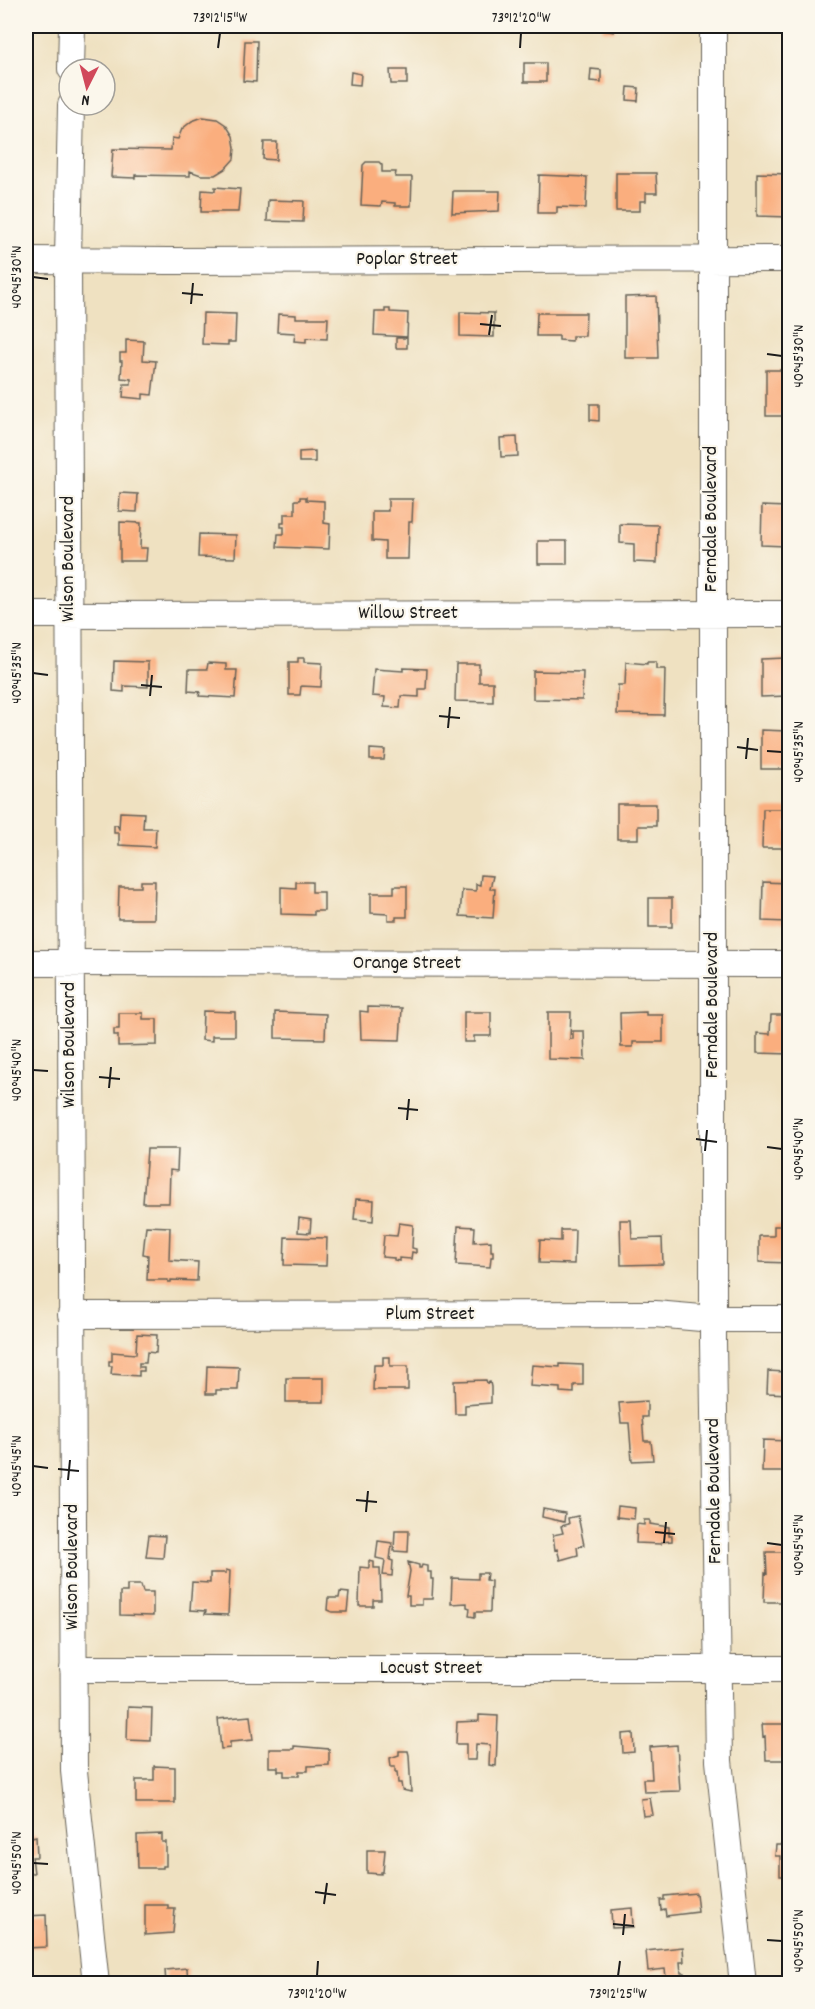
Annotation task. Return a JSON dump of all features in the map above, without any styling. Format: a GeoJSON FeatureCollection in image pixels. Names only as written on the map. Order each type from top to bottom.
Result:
{"type":"FeatureCollection","features":[{"type":"Feature","properties":{"kind":"street"},"geometry":{"type":"LineString","coordinates":[[71,57],[72,26]]}},
{"type":"Feature","properties":{"kind":"street","name":"Ferndale Boulevard"},"geometry":{"type":"LineString","coordinates":[[713,26],[713,1319],[719,1761],[743,1983]]}},
{"type":"Feature","properties":{"kind":"street","name":"Wilson Boulevard"},"geometry":{"type":"LineString","coordinates":[[71,117],[68,259],[74,1772],[96,1983]]}},
{"type":"Feature","properties":{"kind":"street","name":"Poplar Street"},"geometry":{"type":"LineString","coordinates":[[26,260],[789,259]]}},
{"type":"Feature","properties":{"kind":"street","name":"Willow Street"},"geometry":{"type":"LineString","coordinates":[[26,615],[789,614]]}},
{"type":"Feature","properties":{"kind":"street","name":"Orange Street"},"geometry":{"type":"LineString","coordinates":[[26,963],[789,964]]}},
{"type":"Feature","properties":{"kind":"street","name":"Plum Street"},"geometry":{"type":"LineString","coordinates":[[71,1315],[655,1314],[713,1319],[789,1319]]}},
{"type":"Feature","properties":{"kind":"street","name":"Locust Street"},"geometry":{"type":"LineString","coordinates":[[73,1669],[789,1669]]}},
{"type":"Feature","properties":{"kind":"building"},"geometry":{"type":"Polygon","coordinates":[[[141,26],[141,28],[123,27],[141,26]]]}},
{"type":"Feature","properties":{"kind":"building"},"geometry":{"type":"Polygon","coordinates":[[[603,26],[615,26],[614,32],[602,30],[603,26]]]}},
{"type":"Feature","properties":{"kind":"building"},"geometry":{"type":"Polygon","coordinates":[[[245,41],[257,41],[256,82],[243,81],[245,41]]]}},
{"type":"Feature","properties":{"kind":"building"},"geometry":{"type":"Polygon","coordinates":[[[524,63],[546,63],[546,82],[524,82],[524,63]]]}},
{"type":"Feature","properties":{"kind":"building"},"geometry":{"type":"Polygon","coordinates":[[[591,69],[601,70],[601,82],[590,81],[591,69]]]}},
{"type":"Feature","properties":{"kind":"building"},"geometry":{"type":"Polygon","coordinates":[[[390,70],[407,70],[407,84],[391,84],[390,70]]]}},
{"type":"Feature","properties":{"kind":"building"},"geometry":{"type":"Polygon","coordinates":[[[351,72],[361,74],[360,85],[350,84],[351,72]]]}},
{"type":"Feature","properties":{"kind":"building"},"geometry":{"type":"Polygon","coordinates":[[[628,87],[639,88],[638,101],[627,100],[628,87]]]}},
{"type":"Feature","properties":{"kind":"building"},"geometry":{"type":"Polygon","coordinates":[[[203,117],[217,119],[226,125],[233,136],[234,159],[225,169],[215,175],[201,175],[190,171],[190,176],[111,177],[113,149],[171,150],[172,138],[178,139],[182,129],[192,121],[203,117]]]}},
{"type":"Feature","properties":{"kind":"building"},"geometry":{"type":"Polygon","coordinates":[[[264,142],[277,142],[276,160],[263,159],[264,142]]]}},
{"type":"Feature","properties":{"kind":"building"},"geometry":{"type":"Polygon","coordinates":[[[366,162],[379,162],[382,165],[382,172],[396,172],[395,177],[412,177],[411,206],[395,206],[395,203],[382,202],[381,206],[361,205],[363,165],[366,162]]]}},
{"type":"Feature","properties":{"kind":"building"},"geometry":{"type":"Polygon","coordinates":[[[616,173],[656,173],[657,193],[646,193],[646,201],[640,201],[640,211],[616,211],[616,173]]]}},
{"type":"Feature","properties":{"kind":"building"},"geometry":{"type":"Polygon","coordinates":[[[757,173],[790,174],[790,217],[757,216],[757,173]]]}},
{"type":"Feature","properties":{"kind":"building"},"geometry":{"type":"Polygon","coordinates":[[[539,175],[587,177],[586,208],[557,207],[557,213],[538,213],[539,175]]]}},
{"type":"Feature","properties":{"kind":"building"},"geometry":{"type":"Polygon","coordinates":[[[215,187],[240,189],[238,212],[201,212],[202,190],[215,191],[215,187]]]}},
{"type":"Feature","properties":{"kind":"building"},"geometry":{"type":"Polygon","coordinates":[[[453,191],[500,191],[499,211],[452,213],[453,191]]]}},
{"type":"Feature","properties":{"kind":"building"},"geometry":{"type":"Polygon","coordinates":[[[268,200],[304,201],[303,222],[267,221],[268,200]]]}},
{"type":"Feature","properties":{"kind":"building"},"geometry":{"type":"Polygon","coordinates":[[[656,296],[658,358],[625,358],[625,297],[656,296]]]}},
{"type":"Feature","properties":{"kind":"building"},"geometry":{"type":"Polygon","coordinates":[[[385,309],[390,309],[390,312],[408,313],[407,337],[374,335],[375,312],[385,312],[385,309]]]}},
{"type":"Feature","properties":{"kind":"building"},"geometry":{"type":"Polygon","coordinates":[[[460,312],[494,313],[494,337],[460,336],[460,312]]]}},
{"type":"Feature","properties":{"kind":"building"},"geometry":{"type":"Polygon","coordinates":[[[203,313],[236,314],[235,342],[228,342],[228,345],[202,344],[203,313]]]}},
{"type":"Feature","properties":{"kind":"building"},"geometry":{"type":"Polygon","coordinates":[[[537,313],[586,313],[585,336],[572,336],[572,341],[559,340],[559,336],[536,336],[537,313]]]}},
{"type":"Feature","properties":{"kind":"building"},"geometry":{"type":"Polygon","coordinates":[[[278,314],[296,315],[296,318],[328,318],[327,339],[306,338],[306,342],[294,341],[295,333],[277,332],[278,314]]]}},
{"type":"Feature","properties":{"kind":"building"},"geometry":{"type":"Polygon","coordinates":[[[396,338],[407,338],[407,348],[396,348],[396,338]]]}},
{"type":"Feature","properties":{"kind":"building"},"geometry":{"type":"Polygon","coordinates":[[[126,340],[144,341],[143,360],[156,361],[152,395],[143,394],[143,399],[123,397],[124,384],[131,384],[131,379],[121,378],[120,353],[126,353],[126,340]]]}},
{"type":"Feature","properties":{"kind":"building"},"geometry":{"type":"Polygon","coordinates":[[[766,370],[788,370],[788,416],[766,416],[766,370]]]}},
{"type":"Feature","properties":{"kind":"building"},"geometry":{"type":"Polygon","coordinates":[[[590,404],[599,404],[599,421],[590,420],[590,404]]]}},
{"type":"Feature","properties":{"kind":"building"},"geometry":{"type":"Polygon","coordinates":[[[517,437],[518,456],[501,457],[500,438],[517,437]]]}},
{"type":"Feature","properties":{"kind":"building"},"geometry":{"type":"Polygon","coordinates":[[[315,451],[315,462],[299,462],[299,452],[315,451]]]}},
{"type":"Feature","properties":{"kind":"building"},"geometry":{"type":"Polygon","coordinates":[[[120,493],[138,494],[137,512],[119,511],[120,493]]]}},
{"type":"Feature","properties":{"kind":"building"},"geometry":{"type":"Polygon","coordinates":[[[300,497],[306,497],[306,500],[324,501],[324,523],[330,524],[329,549],[277,547],[278,534],[284,534],[284,527],[281,527],[281,523],[284,523],[284,514],[295,514],[295,500],[300,500],[300,497]]]}},
{"type":"Feature","properties":{"kind":"building"},"geometry":{"type":"Polygon","coordinates":[[[388,499],[413,499],[412,522],[409,522],[408,559],[385,559],[385,542],[372,541],[372,511],[388,511],[388,499]]]}},
{"type":"Feature","properties":{"kind":"building"},"geometry":{"type":"Polygon","coordinates":[[[762,506],[787,507],[786,546],[761,545],[762,506]]]}},
{"type":"Feature","properties":{"kind":"building"},"geometry":{"type":"Polygon","coordinates":[[[26,511],[29,511],[29,541],[26,541],[26,511]]]}},
{"type":"Feature","properties":{"kind":"building"},"geometry":{"type":"Polygon","coordinates":[[[120,522],[141,523],[140,548],[147,548],[146,561],[120,561],[120,522]]]}},
{"type":"Feature","properties":{"kind":"building"},"geometry":{"type":"Polygon","coordinates":[[[620,524],[658,525],[657,563],[634,562],[634,544],[620,543],[620,524]]]}},
{"type":"Feature","properties":{"kind":"building"},"geometry":{"type":"Polygon","coordinates":[[[199,534],[236,535],[235,558],[198,557],[199,534]]]}},
{"type":"Feature","properties":{"kind":"building"},"geometry":{"type":"Polygon","coordinates":[[[538,541],[567,541],[567,564],[538,564],[538,541]]]}},
{"type":"Feature","properties":{"kind":"building"},"geometry":{"type":"Polygon","coordinates":[[[298,658],[304,658],[304,662],[322,663],[321,687],[301,686],[300,695],[289,695],[289,662],[298,662],[298,658]]]}},
{"type":"Feature","properties":{"kind":"building"},"geometry":{"type":"Polygon","coordinates":[[[786,658],[786,680],[790,680],[790,694],[761,697],[761,659],[786,658]]]}},
{"type":"Feature","properties":{"kind":"building"},"geometry":{"type":"Polygon","coordinates":[[[114,661],[148,662],[148,687],[124,686],[124,692],[113,691],[114,661]]]}},
{"type":"Feature","properties":{"kind":"building"},"geometry":{"type":"Polygon","coordinates":[[[626,662],[647,664],[647,662],[656,662],[656,669],[665,669],[664,715],[617,714],[618,685],[625,685],[626,662]]]}},
{"type":"Feature","properties":{"kind":"building"},"geometry":{"type":"Polygon","coordinates":[[[208,663],[226,664],[226,670],[237,670],[235,698],[199,696],[200,692],[188,691],[189,669],[207,669],[208,663]]]}},
{"type":"Feature","properties":{"kind":"building"},"geometry":{"type":"Polygon","coordinates":[[[456,664],[479,664],[479,682],[493,682],[493,702],[455,701],[456,664]]]}},
{"type":"Feature","properties":{"kind":"building"},"geometry":{"type":"Polygon","coordinates":[[[403,668],[427,669],[426,689],[419,689],[419,697],[401,696],[400,708],[384,707],[385,697],[372,696],[374,669],[403,671],[403,668]]]}},
{"type":"Feature","properties":{"kind":"building"},"geometry":{"type":"Polygon","coordinates":[[[533,671],[583,672],[582,700],[533,699],[533,671]]]}},
{"type":"Feature","properties":{"kind":"building"},"geometry":{"type":"Polygon","coordinates":[[[761,730],[787,731],[790,767],[761,769],[761,730]]]}},
{"type":"Feature","properties":{"kind":"building"},"geometry":{"type":"Polygon","coordinates":[[[370,749],[385,750],[384,760],[370,760],[370,749]]]}},
{"type":"Feature","properties":{"kind":"building"},"geometry":{"type":"Polygon","coordinates":[[[617,804],[656,804],[656,826],[638,826],[638,839],[617,839],[617,804]]]}},
{"type":"Feature","properties":{"kind":"building"},"geometry":{"type":"Polygon","coordinates":[[[763,809],[790,809],[787,831],[790,831],[790,854],[784,854],[784,848],[762,848],[763,809]]]}},
{"type":"Feature","properties":{"kind":"building"},"geometry":{"type":"Polygon","coordinates":[[[120,812],[144,813],[143,828],[156,828],[155,847],[119,845],[119,833],[114,833],[114,825],[117,825],[119,829],[120,812]]]}},
{"type":"Feature","properties":{"kind":"building"},"geometry":{"type":"Polygon","coordinates":[[[481,875],[493,876],[490,889],[495,889],[493,918],[460,916],[462,890],[476,891],[476,884],[480,885],[481,875]]]}},
{"type":"Feature","properties":{"kind":"building"},"geometry":{"type":"Polygon","coordinates":[[[141,881],[155,881],[154,919],[118,919],[119,887],[141,887],[141,881]]]}},
{"type":"Feature","properties":{"kind":"building"},"geometry":{"type":"Polygon","coordinates":[[[296,882],[312,882],[312,892],[324,892],[324,911],[314,911],[314,915],[281,914],[281,887],[296,888],[296,882]]]}},
{"type":"Feature","properties":{"kind":"building"},"geometry":{"type":"Polygon","coordinates":[[[763,882],[787,883],[786,888],[790,888],[790,912],[787,912],[787,922],[762,921],[763,882]]]}},
{"type":"Feature","properties":{"kind":"building"},"geometry":{"type":"Polygon","coordinates":[[[394,886],[407,886],[407,917],[388,920],[388,914],[371,913],[371,893],[394,893],[394,886]]]}},
{"type":"Feature","properties":{"kind":"building"},"geometry":{"type":"Polygon","coordinates":[[[649,898],[672,898],[672,927],[649,927],[649,898]]]}},
{"type":"Feature","properties":{"kind":"building"},"geometry":{"type":"Polygon","coordinates":[[[368,1007],[402,1008],[400,1040],[361,1039],[360,1011],[368,1012],[368,1007]]]}},
{"type":"Feature","properties":{"kind":"building"},"geometry":{"type":"Polygon","coordinates":[[[203,1011],[235,1012],[235,1036],[212,1036],[212,1041],[202,1040],[203,1011]]]}},
{"type":"Feature","properties":{"kind":"building"},"geometry":{"type":"Polygon","coordinates":[[[275,1012],[326,1014],[325,1039],[275,1038],[275,1012]]]}},
{"type":"Feature","properties":{"kind":"building"},"geometry":{"type":"Polygon","coordinates":[[[464,1012],[491,1012],[491,1036],[474,1036],[474,1042],[464,1042],[464,1012]]]}},
{"type":"Feature","properties":{"kind":"building"},"geometry":{"type":"Polygon","coordinates":[[[548,1012],[571,1012],[570,1039],[573,1039],[573,1031],[584,1031],[585,1060],[548,1059],[548,1012]]]}},
{"type":"Feature","properties":{"kind":"building"},"geometry":{"type":"Polygon","coordinates":[[[646,1012],[646,1015],[663,1015],[663,1042],[633,1042],[633,1047],[621,1047],[620,1013],[646,1012]]]}},
{"type":"Feature","properties":{"kind":"building"},"geometry":{"type":"Polygon","coordinates":[[[119,1013],[143,1013],[143,1019],[157,1019],[157,1045],[118,1046],[118,1035],[114,1035],[114,1029],[119,1029],[119,1013]]]}},
{"type":"Feature","properties":{"kind":"building"},"geometry":{"type":"Polygon","coordinates":[[[771,1015],[790,1015],[790,1054],[757,1053],[757,1033],[770,1034],[771,1015]]]}},
{"type":"Feature","properties":{"kind":"building"},"geometry":{"type":"Polygon","coordinates":[[[147,1149],[178,1149],[177,1171],[170,1170],[169,1203],[143,1203],[147,1149]]]}},
{"type":"Feature","properties":{"kind":"building"},"geometry":{"type":"Polygon","coordinates":[[[356,1199],[374,1200],[373,1221],[354,1219],[356,1199]]]}},
{"type":"Feature","properties":{"kind":"building"},"geometry":{"type":"Polygon","coordinates":[[[299,1218],[311,1220],[310,1233],[298,1232],[299,1218]]]}},
{"type":"Feature","properties":{"kind":"building"},"geometry":{"type":"Polygon","coordinates":[[[620,1220],[631,1220],[632,1239],[662,1238],[663,1264],[621,1265],[620,1220]]]}},
{"type":"Feature","properties":{"kind":"building"},"geometry":{"type":"Polygon","coordinates":[[[399,1223],[413,1225],[412,1248],[416,1249],[416,1253],[412,1252],[411,1259],[399,1258],[399,1261],[382,1257],[384,1235],[397,1236],[399,1223]]]}},
{"type":"Feature","properties":{"kind":"building"},"geometry":{"type":"Polygon","coordinates":[[[782,1223],[790,1226],[790,1263],[759,1262],[759,1236],[774,1236],[774,1226],[782,1226],[782,1223]]]}},
{"type":"Feature","properties":{"kind":"building"},"geometry":{"type":"Polygon","coordinates":[[[146,1226],[170,1227],[169,1260],[198,1262],[197,1281],[147,1280],[148,1255],[143,1254],[146,1226]]]}},
{"type":"Feature","properties":{"kind":"building"},"geometry":{"type":"Polygon","coordinates":[[[458,1226],[475,1227],[474,1242],[491,1241],[493,1257],[491,1257],[490,1267],[456,1265],[458,1226]]]}},
{"type":"Feature","properties":{"kind":"building"},"geometry":{"type":"Polygon","coordinates":[[[561,1230],[575,1230],[574,1264],[539,1263],[540,1240],[561,1241],[561,1230]]]}},
{"type":"Feature","properties":{"kind":"building"},"geometry":{"type":"Polygon","coordinates":[[[285,1237],[327,1238],[326,1266],[284,1265],[285,1237]]]}},
{"type":"Feature","properties":{"kind":"building"},"geometry":{"type":"Polygon","coordinates":[[[137,1334],[157,1335],[156,1353],[147,1352],[146,1363],[139,1363],[139,1367],[144,1367],[144,1371],[139,1371],[139,1376],[111,1374],[112,1366],[109,1366],[109,1361],[112,1361],[112,1352],[136,1354],[137,1334]]]}},
{"type":"Feature","properties":{"kind":"building"},"geometry":{"type":"Polygon","coordinates":[[[786,1356],[790,1356],[790,1394],[767,1393],[768,1371],[785,1372],[786,1356]]]}},
{"type":"Feature","properties":{"kind":"building"},"geometry":{"type":"Polygon","coordinates":[[[383,1357],[390,1357],[390,1366],[408,1366],[408,1390],[373,1390],[374,1365],[383,1365],[383,1357]]]}},
{"type":"Feature","properties":{"kind":"building"},"geometry":{"type":"Polygon","coordinates":[[[560,1364],[583,1365],[583,1385],[574,1385],[574,1393],[560,1392],[560,1388],[530,1386],[532,1365],[560,1367],[560,1364]]]}},
{"type":"Feature","properties":{"kind":"building"},"geometry":{"type":"Polygon","coordinates":[[[207,1366],[239,1367],[238,1390],[216,1390],[216,1394],[206,1394],[207,1366]]]}},
{"type":"Feature","properties":{"kind":"building"},"geometry":{"type":"Polygon","coordinates":[[[286,1378],[324,1378],[324,1402],[286,1402],[286,1378]]]}},
{"type":"Feature","properties":{"kind":"building"},"geometry":{"type":"Polygon","coordinates":[[[486,1380],[487,1383],[490,1382],[491,1403],[465,1405],[465,1414],[455,1414],[454,1381],[486,1380]]]}},
{"type":"Feature","properties":{"kind":"building"},"geometry":{"type":"Polygon","coordinates":[[[647,1401],[647,1417],[642,1417],[644,1441],[651,1441],[653,1460],[632,1461],[629,1423],[621,1423],[619,1403],[647,1401]]]}},
{"type":"Feature","properties":{"kind":"building"},"geometry":{"type":"Polygon","coordinates":[[[763,1440],[788,1441],[787,1462],[790,1463],[790,1472],[762,1472],[763,1440]]]}},
{"type":"Feature","properties":{"kind":"building"},"geometry":{"type":"Polygon","coordinates":[[[618,1506],[635,1508],[634,1519],[617,1517],[618,1506]]]}},
{"type":"Feature","properties":{"kind":"building"},"geometry":{"type":"Polygon","coordinates":[[[543,1509],[565,1513],[564,1522],[542,1517],[543,1509]]]}},
{"type":"Feature","properties":{"kind":"building"},"geometry":{"type":"Polygon","coordinates":[[[578,1516],[584,1545],[577,1547],[578,1555],[560,1560],[557,1549],[555,1550],[553,1535],[563,1533],[561,1526],[569,1524],[568,1518],[578,1516]]]}},
{"type":"Feature","properties":{"kind":"building"},"geometry":{"type":"Polygon","coordinates":[[[644,1520],[650,1520],[650,1524],[669,1527],[669,1536],[672,1536],[672,1541],[661,1542],[661,1544],[636,1543],[637,1524],[644,1525],[644,1520]]]}},
{"type":"Feature","properties":{"kind":"building"},"geometry":{"type":"Polygon","coordinates":[[[395,1530],[409,1530],[408,1552],[394,1551],[395,1530]]]}},
{"type":"Feature","properties":{"kind":"building"},"geometry":{"type":"Polygon","coordinates":[[[149,1535],[165,1536],[163,1558],[146,1557],[149,1535]]]}},
{"type":"Feature","properties":{"kind":"building"},"geometry":{"type":"Polygon","coordinates":[[[378,1541],[392,1543],[390,1560],[393,1561],[392,1576],[383,1575],[385,1560],[376,1558],[378,1541]]]}},
{"type":"Feature","properties":{"kind":"building"},"geometry":{"type":"Polygon","coordinates":[[[766,1552],[787,1552],[785,1602],[764,1602],[765,1573],[767,1574],[766,1552]]]}},
{"type":"Feature","properties":{"kind":"building"},"geometry":{"type":"Polygon","coordinates":[[[369,1561],[374,1562],[374,1568],[380,1568],[381,1600],[373,1600],[373,1606],[359,1606],[360,1567],[369,1568],[369,1561]]]}},
{"type":"Feature","properties":{"kind":"building"},"geometry":{"type":"Polygon","coordinates":[[[408,1562],[419,1565],[419,1568],[422,1565],[427,1566],[427,1572],[431,1572],[432,1599],[422,1599],[422,1605],[409,1605],[409,1596],[406,1596],[410,1571],[408,1562]]]}},
{"type":"Feature","properties":{"kind":"building"},"geometry":{"type":"Polygon","coordinates":[[[226,1570],[230,1571],[228,1615],[205,1614],[206,1611],[190,1610],[192,1582],[210,1583],[210,1573],[226,1573],[226,1570]]]}},
{"type":"Feature","properties":{"kind":"building"},"geometry":{"type":"Polygon","coordinates":[[[478,1573],[487,1573],[486,1580],[491,1581],[490,1612],[475,1612],[475,1617],[469,1616],[470,1608],[467,1607],[467,1603],[451,1604],[452,1578],[478,1579],[478,1573]]]}},
{"type":"Feature","properties":{"kind":"building"},"geometry":{"type":"Polygon","coordinates":[[[127,1585],[141,1585],[143,1592],[153,1592],[153,1616],[120,1615],[120,1592],[127,1592],[127,1585]]]}},
{"type":"Feature","properties":{"kind":"building"},"geometry":{"type":"Polygon","coordinates":[[[340,1592],[349,1593],[347,1612],[327,1610],[328,1598],[339,1598],[340,1592]]]}},
{"type":"Feature","properties":{"kind":"building"},"geometry":{"type":"Polygon","coordinates":[[[128,1707],[152,1708],[151,1741],[127,1740],[128,1707]]]}},
{"type":"Feature","properties":{"kind":"building"},"geometry":{"type":"Polygon","coordinates":[[[479,1715],[498,1716],[496,1766],[489,1765],[490,1745],[476,1744],[475,1760],[466,1760],[466,1744],[456,1744],[457,1722],[479,1721],[479,1715]]]}},
{"type":"Feature","properties":{"kind":"building"},"geometry":{"type":"Polygon","coordinates":[[[250,1716],[253,1740],[230,1742],[230,1748],[221,1749],[218,1719],[250,1716]]]}},
{"type":"Feature","properties":{"kind":"building"},"geometry":{"type":"Polygon","coordinates":[[[762,1724],[790,1724],[790,1760],[766,1760],[762,1724]]]}},
{"type":"Feature","properties":{"kind":"building"},"geometry":{"type":"Polygon","coordinates":[[[633,1733],[634,1752],[623,1753],[622,1734],[633,1733]]]}},
{"type":"Feature","properties":{"kind":"building"},"geometry":{"type":"Polygon","coordinates":[[[677,1745],[680,1791],[644,1792],[643,1779],[652,1779],[650,1747],[677,1745]]]}},
{"type":"Feature","properties":{"kind":"building"},"geometry":{"type":"Polygon","coordinates":[[[294,1746],[329,1749],[329,1765],[308,1766],[308,1771],[299,1771],[299,1776],[284,1776],[284,1771],[278,1771],[278,1767],[269,1767],[269,1749],[294,1749],[294,1746]]]}},
{"type":"Feature","properties":{"kind":"building"},"geometry":{"type":"Polygon","coordinates":[[[399,1751],[408,1751],[411,1792],[402,1790],[395,1767],[391,1767],[390,1758],[399,1755],[399,1751]]]}},
{"type":"Feature","properties":{"kind":"building"},"geometry":{"type":"Polygon","coordinates":[[[154,1766],[175,1767],[175,1803],[136,1803],[136,1780],[154,1780],[154,1766]]]}},
{"type":"Feature","properties":{"kind":"building"},"geometry":{"type":"Polygon","coordinates":[[[650,1798],[653,1815],[643,1816],[641,1799],[650,1798]]]}},
{"type":"Feature","properties":{"kind":"building"},"geometry":{"type":"Polygon","coordinates":[[[31,1833],[32,1837],[36,1836],[37,1857],[32,1857],[34,1873],[26,1873],[26,1834],[31,1833]]]}},
{"type":"Feature","properties":{"kind":"building"},"geometry":{"type":"Polygon","coordinates":[[[162,1834],[162,1842],[166,1842],[166,1866],[138,1868],[137,1835],[162,1834]]]}},
{"type":"Feature","properties":{"kind":"building"},"geometry":{"type":"Polygon","coordinates":[[[776,1845],[790,1845],[790,1876],[780,1876],[780,1856],[775,1856],[776,1845]]]}},
{"type":"Feature","properties":{"kind":"building"},"geometry":{"type":"Polygon","coordinates":[[[367,1850],[385,1850],[381,1874],[367,1873],[367,1850]]]}},
{"type":"Feature","properties":{"kind":"building"},"geometry":{"type":"Polygon","coordinates":[[[696,1893],[698,1912],[666,1916],[665,1909],[661,1910],[660,1900],[664,1900],[664,1896],[696,1893]]]}},
{"type":"Feature","properties":{"kind":"building"},"geometry":{"type":"Polygon","coordinates":[[[145,1905],[168,1905],[168,1909],[175,1909],[173,1933],[145,1935],[145,1905]]]}},
{"type":"Feature","properties":{"kind":"building"},"geometry":{"type":"Polygon","coordinates":[[[632,1908],[633,1927],[612,1928],[611,1910],[632,1908]]]}},
{"type":"Feature","properties":{"kind":"building"},"geometry":{"type":"Polygon","coordinates":[[[46,1915],[47,1947],[26,1948],[26,1916],[46,1915]]]}},
{"type":"Feature","properties":{"kind":"building"},"geometry":{"type":"Polygon","coordinates":[[[683,1947],[684,1962],[680,1962],[681,1973],[685,1973],[686,1984],[667,1984],[665,1969],[648,1971],[646,1951],[683,1947]]]}},
{"type":"Feature","properties":{"kind":"building"},"geometry":{"type":"Polygon","coordinates":[[[187,1968],[188,1984],[166,1984],[165,1970],[187,1968]]]}}]}
